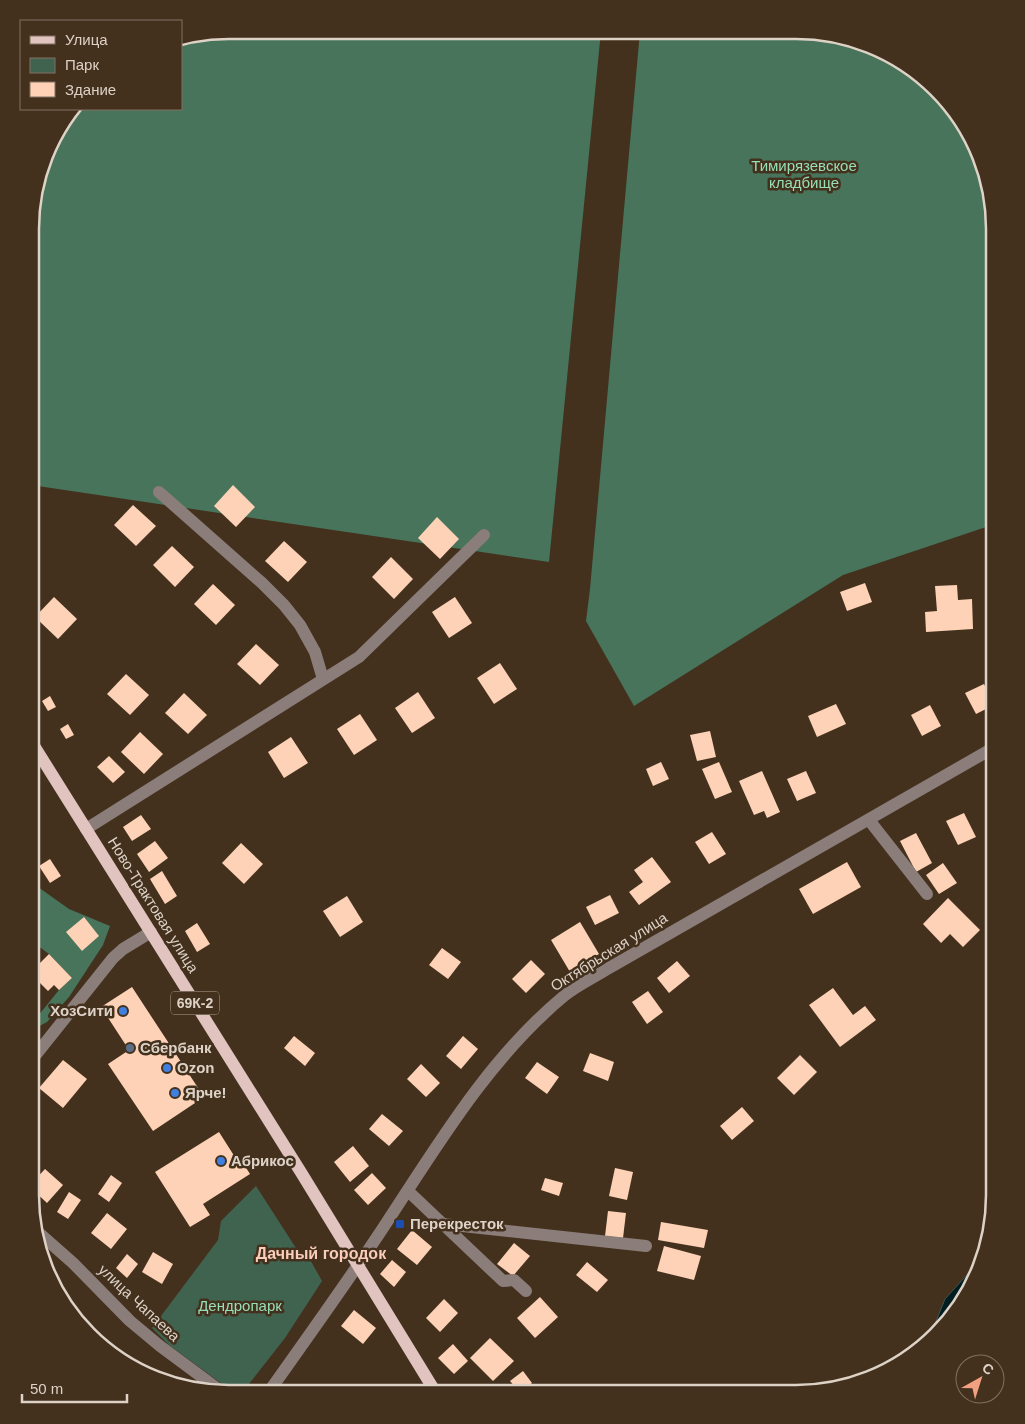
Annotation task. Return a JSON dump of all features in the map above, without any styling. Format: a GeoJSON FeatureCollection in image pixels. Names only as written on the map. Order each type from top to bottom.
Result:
{"type":"FeatureCollection","features":[{"type":"Feature","properties":{"kind":"main road","name":"Ново-Трактовая улица"},"geometry":{"type":"LineString","coordinates":[[39,754],[358,1266]]}},
{"type":"Feature","properties":{"kind":"main road","name":"69К-2"},"geometry":{"type":"LineString","coordinates":[[358,1266],[431,1385]]}},
{"type":"Feature","properties":{"kind":"street"},"geometry":{"type":"LineString","coordinates":[[160,492],[284,605],[300,625],[315,652],[323,679]]}},
{"type":"Feature","properties":{"kind":"street"},"geometry":{"type":"LineString","coordinates":[[86,829],[359,658],[484,535]]}},
{"type":"Feature","properties":{"kind":"street","name":"Октябрьская улица"},"geometry":{"type":"LineString","coordinates":[[273,1385],[358,1266],[458,1115],[489,1073],[526,1030],[566,994],[986,751]]}},
{"type":"Feature","properties":{"kind":"street"},"geometry":{"type":"LineString","coordinates":[[869,820],[927,894]]}},
{"type":"Feature","properties":{"kind":"street"},"geometry":{"type":"LineString","coordinates":[[39,1048],[113,958],[151,932]]}},
{"type":"Feature","properties":{"kind":"street"},"geometry":{"type":"LineString","coordinates":[[408,1190],[503,1280],[514,1280],[526,1291]]}},
{"type":"Feature","properties":{"kind":"street"},"geometry":{"type":"LineString","coordinates":[[444,1224],[646,1246]]}},
{"type":"Feature","properties":{"kind":"street","name":"улица Чапаева"},"geometry":{"type":"LineString","coordinates":[[43,1237],[72,1262],[130,1321],[212,1385]]}},
{"type":"Feature","properties":{"kind":"green space"},"geometry":{"type":"Polygon","coordinates":[[[600,39],[549,562],[39,486],[40,204],[45,179],[58,144],[80,110],[182,110],[182,44],[204,40],[600,39]]]}},
{"type":"Feature","properties":{"kind":"green space","name":"Тимирязевское кладбище"},"geometry":{"type":"Polygon","coordinates":[[[639,39],[821,40],[858,49],[892,64],[931,94],[947,113],[967,144],[983,191],[986,216],[986,527],[843,575],[634,706],[586,621],[639,39]]]}},
{"type":"Feature","properties":{"kind":"green space"},"geometry":{"type":"Polygon","coordinates":[[[39,888],[69,909],[110,926],[103,945],[69,997],[47,1022],[39,1026],[39,1015],[59,990],[72,978],[49,954],[39,947],[39,888]]]}},
{"type":"Feature","properties":{"kind":"green space","name":"Дендропарк"},"geometry":{"type":"Polygon","coordinates":[[[256,1186],[303,1259],[308,1256],[322,1281],[285,1338],[248,1385],[223,1385],[169,1345],[152,1328],[218,1240],[221,1221],[256,1186]]]}},
{"type":"Feature","properties":{"kind":"water"},"geometry":{"type":"Polygon","coordinates":[[[971,1270],[954,1301],[934,1327],[945,1299],[971,1270]]]}},
{"type":"Feature","properties":{"kind":"building"},"geometry":{"type":"Polygon","coordinates":[[[233,485],[255,507],[236,527],[214,506],[233,485]]]}},
{"type":"Feature","properties":{"kind":"building"},"geometry":{"type":"Polygon","coordinates":[[[133,505],[156,526],[136,546],[114,525],[133,505]]]}},
{"type":"Feature","properties":{"kind":"building"},"geometry":{"type":"Polygon","coordinates":[[[437,517],[459,539],[440,559],[418,538],[437,517]]]}},
{"type":"Feature","properties":{"kind":"building"},"geometry":{"type":"Polygon","coordinates":[[[284,541],[307,562],[288,582],[265,561],[284,541]]]}},
{"type":"Feature","properties":{"kind":"building"},"geometry":{"type":"Polygon","coordinates":[[[172,546],[194,567],[175,587],[153,565],[172,546]]]}},
{"type":"Feature","properties":{"kind":"building"},"geometry":{"type":"Polygon","coordinates":[[[391,557],[413,579],[394,599],[372,577],[391,557]]]}},
{"type":"Feature","properties":{"kind":"building"},"geometry":{"type":"Polygon","coordinates":[[[865,583],[872,602],[847,611],[840,592],[865,583]]]}},
{"type":"Feature","properties":{"kind":"building"},"geometry":{"type":"Polygon","coordinates":[[[213,584],[235,605],[216,625],[194,604],[213,584]]]}},
{"type":"Feature","properties":{"kind":"building"},"geometry":{"type":"Polygon","coordinates":[[[957,585],[958,600],[972,599],[973,629],[926,632],[925,612],[937,611],[935,586],[957,585]]]}},
{"type":"Feature","properties":{"kind":"building"},"geometry":{"type":"Polygon","coordinates":[[[54,597],[77,619],[58,639],[39,621],[39,613],[54,597]]]}},
{"type":"Feature","properties":{"kind":"building"},"geometry":{"type":"Polygon","coordinates":[[[455,597],[472,623],[449,638],[432,612],[455,597]]]}},
{"type":"Feature","properties":{"kind":"building"},"geometry":{"type":"Polygon","coordinates":[[[256,644],[279,665],[260,685],[237,664],[256,644]]]}},
{"type":"Feature","properties":{"kind":"building"},"geometry":{"type":"Polygon","coordinates":[[[500,663],[517,689],[494,704],[477,678],[500,663]]]}},
{"type":"Feature","properties":{"kind":"building"},"geometry":{"type":"Polygon","coordinates":[[[126,674],[149,695],[130,715],[107,694],[126,674]]]}},
{"type":"Feature","properties":{"kind":"building"},"geometry":{"type":"Polygon","coordinates":[[[984,684],[986,688],[986,709],[976,714],[965,693],[984,684]]]}},
{"type":"Feature","properties":{"kind":"building"},"geometry":{"type":"Polygon","coordinates":[[[418,692],[435,718],[412,733],[395,708],[418,692]]]}},
{"type":"Feature","properties":{"kind":"building"},"geometry":{"type":"Polygon","coordinates":[[[184,693],[207,715],[188,734],[165,713],[184,693]]]}},
{"type":"Feature","properties":{"kind":"building"},"geometry":{"type":"Polygon","coordinates":[[[50,696],[56,707],[48,711],[42,701],[50,696]]]}},
{"type":"Feature","properties":{"kind":"building"},"geometry":{"type":"Polygon","coordinates":[[[836,704],[846,724],[817,737],[808,716],[836,704]]]}},
{"type":"Feature","properties":{"kind":"building"},"geometry":{"type":"Polygon","coordinates":[[[930,705],[941,726],[922,736],[911,715],[930,705]]]}},
{"type":"Feature","properties":{"kind":"building"},"geometry":{"type":"Polygon","coordinates":[[[360,714],[377,740],[354,755],[337,729],[360,714]]]}},
{"type":"Feature","properties":{"kind":"building"},"geometry":{"type":"Polygon","coordinates":[[[68,724],[74,735],[66,739],[60,729],[68,724]]]}},
{"type":"Feature","properties":{"kind":"building"},"geometry":{"type":"Polygon","coordinates":[[[710,731],[716,757],[697,761],[690,735],[710,731]]]}},
{"type":"Feature","properties":{"kind":"building"},"geometry":{"type":"Polygon","coordinates":[[[140,732],[163,754],[144,774],[121,752],[140,732]]]}},
{"type":"Feature","properties":{"kind":"building"},"geometry":{"type":"Polygon","coordinates":[[[291,737],[308,763],[284,778],[268,752],[291,737]]]}},
{"type":"Feature","properties":{"kind":"building"},"geometry":{"type":"Polygon","coordinates":[[[109,756],[125,772],[113,783],[97,767],[109,756]]]}},
{"type":"Feature","properties":{"kind":"building"},"geometry":{"type":"Polygon","coordinates":[[[661,762],[669,779],[653,786],[646,769],[661,762]]]}},
{"type":"Feature","properties":{"kind":"building"},"geometry":{"type":"Polygon","coordinates":[[[719,762],[732,792],[715,799],[702,769],[719,762]]]}},
{"type":"Feature","properties":{"kind":"building"},"geometry":{"type":"Polygon","coordinates":[[[762,771],[780,812],[767,818],[764,811],[754,815],[739,781],[762,771]]]}},
{"type":"Feature","properties":{"kind":"building"},"geometry":{"type":"Polygon","coordinates":[[[806,771],[816,793],[797,801],[787,779],[806,771]]]}},
{"type":"Feature","properties":{"kind":"building"},"geometry":{"type":"Polygon","coordinates":[[[964,813],[976,837],[958,845],[946,821],[964,813]]]}},
{"type":"Feature","properties":{"kind":"building"},"geometry":{"type":"Polygon","coordinates":[[[141,815],[151,829],[132,841],[123,827],[141,815]]]}},
{"type":"Feature","properties":{"kind":"building"},"geometry":{"type":"Polygon","coordinates":[[[712,832],[726,854],[709,864],[695,842],[712,832]]]}},
{"type":"Feature","properties":{"kind":"building"},"geometry":{"type":"Polygon","coordinates":[[[916,833],[932,863],[916,872],[900,841],[916,833]]]}},
{"type":"Feature","properties":{"kind":"building"},"geometry":{"type":"Polygon","coordinates":[[[155,841],[168,858],[149,872],[137,854],[155,841]]]}},
{"type":"Feature","properties":{"kind":"building"},"geometry":{"type":"Polygon","coordinates":[[[241,843],[263,864],[244,884],[222,863],[241,843]]]}},
{"type":"Feature","properties":{"kind":"building"},"geometry":{"type":"Polygon","coordinates":[[[652,857],[671,882],[639,905],[629,892],[643,882],[634,870],[652,857]]]}},
{"type":"Feature","properties":{"kind":"building"},"geometry":{"type":"Polygon","coordinates":[[[50,859],[61,876],[50,883],[39,866],[50,859]]]}},
{"type":"Feature","properties":{"kind":"building"},"geometry":{"type":"Polygon","coordinates":[[[847,862],[861,887],[813,914],[799,889],[847,862]]]}},
{"type":"Feature","properties":{"kind":"building"},"geometry":{"type":"Polygon","coordinates":[[[943,863],[957,883],[939,894],[926,875],[943,863]]]}},
{"type":"Feature","properties":{"kind":"building"},"geometry":{"type":"Polygon","coordinates":[[[162,871],[177,896],[165,904],[150,879],[162,871]]]}},
{"type":"Feature","properties":{"kind":"building"},"geometry":{"type":"Polygon","coordinates":[[[610,895],[619,913],[595,925],[586,907],[610,895]]]}},
{"type":"Feature","properties":{"kind":"building"},"geometry":{"type":"Polygon","coordinates":[[[347,896],[363,922],[340,937],[323,911],[347,896]]]}},
{"type":"Feature","properties":{"kind":"building"},"geometry":{"type":"Polygon","coordinates":[[[948,898],[980,930],[963,947],[950,934],[941,943],[923,924],[948,898]]]}},
{"type":"Feature","properties":{"kind":"building"},"geometry":{"type":"Polygon","coordinates":[[[84,917],[99,936],[82,951],[66,932],[84,917]]]}},
{"type":"Feature","properties":{"kind":"building"},"geometry":{"type":"Polygon","coordinates":[[[580,922],[599,954],[570,972],[551,940],[580,922]]]}},
{"type":"Feature","properties":{"kind":"building"},"geometry":{"type":"Polygon","coordinates":[[[197,923],[210,944],[197,952],[185,931],[197,923]]]}},
{"type":"Feature","properties":{"kind":"building"},"geometry":{"type":"Polygon","coordinates":[[[442,948],[461,962],[448,979],[429,965],[442,948]]]}},
{"type":"Feature","properties":{"kind":"building"},"geometry":{"type":"Polygon","coordinates":[[[49,954],[72,978],[59,990],[54,985],[48,991],[39,982],[39,964],[49,954]]]}},
{"type":"Feature","properties":{"kind":"building"},"geometry":{"type":"Polygon","coordinates":[[[531,960],[545,974],[526,993],[512,979],[531,960]]]}},
{"type":"Feature","properties":{"kind":"building"},"geometry":{"type":"Polygon","coordinates":[[[677,961],[690,976],[669,993],[657,978],[677,961]]]}},
{"type":"Feature","properties":{"kind":"building"},"geometry":{"type":"Polygon","coordinates":[[[132,987],[204,1097],[153,1131],[108,1064],[129,1050],[101,1007],[132,987]]]}},
{"type":"Feature","properties":{"kind":"building"},"geometry":{"type":"Polygon","coordinates":[[[833,988],[853,1015],[865,1006],[876,1020],[840,1047],[809,1005],[833,988]]]}},
{"type":"Feature","properties":{"kind":"building"},"geometry":{"type":"Polygon","coordinates":[[[648,991],[663,1012],[647,1024],[632,1002],[648,991]]]}},
{"type":"Feature","properties":{"kind":"building"},"geometry":{"type":"Polygon","coordinates":[[[294,1036],[315,1053],[305,1066],[284,1048],[294,1036]]]}},
{"type":"Feature","properties":{"kind":"building"},"geometry":{"type":"Polygon","coordinates":[[[463,1036],[478,1049],[461,1069],[446,1056],[463,1036]]]}},
{"type":"Feature","properties":{"kind":"building"},"geometry":{"type":"Polygon","coordinates":[[[590,1053],[614,1062],[608,1081],[583,1071],[590,1053]]]}},
{"type":"Feature","properties":{"kind":"building"},"geometry":{"type":"Polygon","coordinates":[[[800,1055],[817,1072],[794,1095],[777,1078],[800,1055]]]}},
{"type":"Feature","properties":{"kind":"building"},"geometry":{"type":"Polygon","coordinates":[[[63,1060],[87,1079],[63,1108],[39,1088],[63,1060]]]}},
{"type":"Feature","properties":{"kind":"building"},"geometry":{"type":"Polygon","coordinates":[[[537,1062],[559,1077],[547,1094],[525,1078],[537,1062]]]}},
{"type":"Feature","properties":{"kind":"building"},"geometry":{"type":"Polygon","coordinates":[[[421,1064],[440,1083],[426,1097],[407,1079],[421,1064]]]}},
{"type":"Feature","properties":{"kind":"building"},"geometry":{"type":"Polygon","coordinates":[[[742,1107],[754,1121],[732,1140],[720,1126],[742,1107]]]}},
{"type":"Feature","properties":{"kind":"building"},"geometry":{"type":"Polygon","coordinates":[[[382,1114],[403,1131],[389,1146],[369,1129],[382,1114]]]}},
{"type":"Feature","properties":{"kind":"building"},"geometry":{"type":"Polygon","coordinates":[[[219,1132],[240,1165],[243,1163],[250,1174],[203,1204],[210,1215],[190,1227],[155,1172],[219,1132]]]}},
{"type":"Feature","properties":{"kind":"building"},"geometry":{"type":"Polygon","coordinates":[[[353,1146],[369,1166],[350,1182],[334,1162],[353,1146]]]}},
{"type":"Feature","properties":{"kind":"building"},"geometry":{"type":"Polygon","coordinates":[[[615,1168],[633,1172],[627,1200],[609,1196],[615,1168]]]}},
{"type":"Feature","properties":{"kind":"building"},"geometry":{"type":"Polygon","coordinates":[[[45,1169],[63,1185],[47,1203],[39,1195],[39,1175],[45,1169]]]}},
{"type":"Feature","properties":{"kind":"building"},"geometry":{"type":"Polygon","coordinates":[[[372,1173],[386,1188],[368,1205],[354,1190],[372,1173]]]}},
{"type":"Feature","properties":{"kind":"building"},"geometry":{"type":"Polygon","coordinates":[[[111,1175],[122,1183],[109,1202],[98,1194],[111,1175]]]}},
{"type":"Feature","properties":{"kind":"building"},"geometry":{"type":"Polygon","coordinates":[[[545,1178],[563,1183],[559,1196],[541,1190],[545,1178]]]}},
{"type":"Feature","properties":{"kind":"building"},"geometry":{"type":"Polygon","coordinates":[[[69,1192],[81,1200],[68,1219],[57,1212],[69,1192]]]}},
{"type":"Feature","properties":{"kind":"building"},"geometry":{"type":"Polygon","coordinates":[[[608,1211],[626,1213],[623,1238],[605,1236],[608,1211]]]}},
{"type":"Feature","properties":{"kind":"building"},"geometry":{"type":"Polygon","coordinates":[[[107,1213],[127,1229],[111,1249],[91,1233],[107,1213]]]}},
{"type":"Feature","properties":{"kind":"building"},"geometry":{"type":"Polygon","coordinates":[[[661,1222],[708,1230],[704,1248],[658,1240],[661,1222]]]}},
{"type":"Feature","properties":{"kind":"building"},"geometry":{"type":"Polygon","coordinates":[[[412,1230],[432,1247],[417,1265],[397,1249],[412,1230]]]}},
{"type":"Feature","properties":{"kind":"building"},"geometry":{"type":"Polygon","coordinates":[[[514,1243],[530,1256],[513,1276],[497,1264],[514,1243]]]}},
{"type":"Feature","properties":{"kind":"building"},"geometry":{"type":"Polygon","coordinates":[[[664,1246],[701,1256],[694,1280],[657,1271],[664,1246]]]}},
{"type":"Feature","properties":{"kind":"building"},"geometry":{"type":"Polygon","coordinates":[[[153,1252],[173,1264],[162,1284],[142,1272],[153,1252]]]}},
{"type":"Feature","properties":{"kind":"building"},"geometry":{"type":"Polygon","coordinates":[[[127,1254],[138,1264],[127,1278],[116,1268],[127,1254]]]}},
{"type":"Feature","properties":{"kind":"building"},"geometry":{"type":"Polygon","coordinates":[[[392,1260],[406,1272],[394,1287],[380,1274],[392,1260]]]}},
{"type":"Feature","properties":{"kind":"building"},"geometry":{"type":"Polygon","coordinates":[[[587,1262],[608,1280],[597,1292],[576,1275],[587,1262]]]}},
{"type":"Feature","properties":{"kind":"building"},"geometry":{"type":"Polygon","coordinates":[[[540,1297],[558,1317],[535,1338],[517,1318],[540,1297]]]}},
{"type":"Feature","properties":{"kind":"building"},"geometry":{"type":"Polygon","coordinates":[[[444,1299],[458,1313],[440,1332],[426,1318],[444,1299]]]}},
{"type":"Feature","properties":{"kind":"building"},"geometry":{"type":"Polygon","coordinates":[[[354,1310],[376,1328],[363,1344],[341,1326],[354,1310]]]}},
{"type":"Feature","properties":{"kind":"building"},"geometry":{"type":"Polygon","coordinates":[[[490,1338],[514,1361],[493,1381],[470,1358],[490,1338]]]}},
{"type":"Feature","properties":{"kind":"building"},"geometry":{"type":"Polygon","coordinates":[[[453,1344],[468,1361],[454,1374],[438,1358],[453,1344]]]}},
{"type":"Feature","properties":{"kind":"building"},"geometry":{"type":"Polygon","coordinates":[[[523,1371],[532,1383],[530,1385],[513,1385],[510,1381],[523,1371]]]}},
{"type":"Feature","properties":{"kind":"place","name":"ХозСити"},"geometry":{"type":"Point","coordinates":[123,1011]}},
{"type":"Feature","properties":{"kind":"place","name":"Сбербанк"},"geometry":{"type":"Point","coordinates":[130,1048]}},
{"type":"Feature","properties":{"kind":"place","name":"Ozon"},"geometry":{"type":"Point","coordinates":[167,1068]}},
{"type":"Feature","properties":{"kind":"place","name":"Ярче!"},"geometry":{"type":"Point","coordinates":[175,1093]}},
{"type":"Feature","properties":{"kind":"place","name":"Абрикос"},"geometry":{"type":"Point","coordinates":[221,1161]}},
{"type":"Feature","properties":{"kind":"place","name":"Перекресток"},"geometry":{"type":"Point","coordinates":[400,1224]}},
{"type":"Feature","properties":{"kind":"district","name":"Дачный городок"},"geometry":{"type":"Point","coordinates":[321,1253]}}]}
